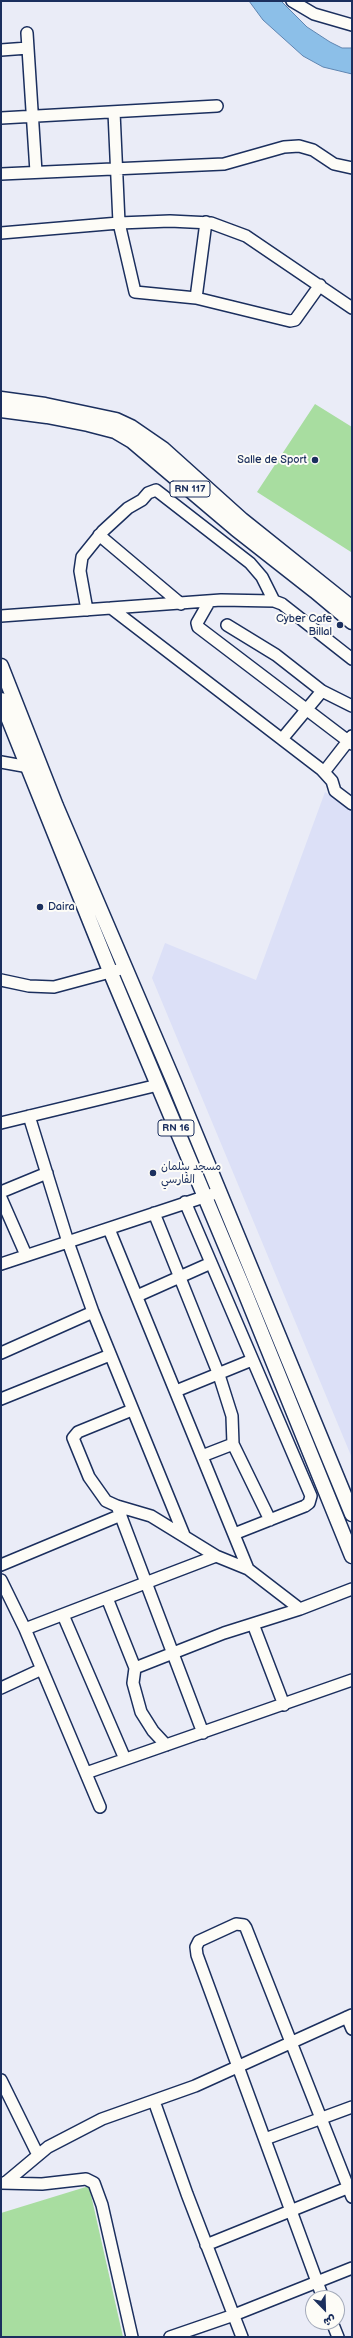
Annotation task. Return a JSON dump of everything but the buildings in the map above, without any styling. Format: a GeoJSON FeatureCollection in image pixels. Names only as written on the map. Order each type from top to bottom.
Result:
{"type":"FeatureCollection","features":[{"type":"Feature","properties":{"kind":"main road","name":"RN 117"},"geometry":{"type":"LineString","coordinates":[[1,399],[22,407],[115,431],[132,441],[236,529],[352,622]]}},
{"type":"Feature","properties":{"kind":"main road","name":"RN 117"},"geometry":{"type":"LineString","coordinates":[[1,410],[22,407],[116,420],[131,427],[163,449],[242,520],[352,608]]}},
{"type":"Feature","properties":{"kind":"main road","name":"RN 16"},"geometry":{"type":"LineString","coordinates":[[1,666],[56,806],[219,1192],[352,1514]]}},
{"type":"Feature","properties":{"kind":"main road","name":"RN 16"},"geometry":{"type":"LineString","coordinates":[[1,700],[110,971],[298,1421],[352,1556]]}},
{"type":"Feature","properties":{"kind":"street"},"geometry":{"type":"LineString","coordinates":[[292,1],[314,14],[352,25]]}},
{"type":"Feature","properties":{"kind":"street"},"geometry":{"type":"LineString","coordinates":[[27,32],[36,172]]}},
{"type":"Feature","properties":{"kind":"street"},"geometry":{"type":"LineString","coordinates":[[1,50],[28,48]]}},
{"type":"Feature","properties":{"kind":"street"},"geometry":{"type":"LineString","coordinates":[[1,118],[216,106]]}},
{"type":"Feature","properties":{"kind":"street"},"geometry":{"type":"LineString","coordinates":[[114,112],[118,168],[119,223],[135,292],[196,298],[290,321],[295,320],[320,285]]}},
{"type":"Feature","properties":{"kind":"street"},"geometry":{"type":"LineString","coordinates":[[1,174],[224,164],[284,147],[299,146],[313,150],[334,164],[352,168]]}},
{"type":"Feature","properties":{"kind":"street"},"geometry":{"type":"LineString","coordinates":[[196,298],[206,222]]}},
{"type":"Feature","properties":{"kind":"street"},"geometry":{"type":"LineString","coordinates":[[1,233],[119,223],[206,222],[224,226],[246,236],[352,308]]}},
{"type":"Feature","properties":{"kind":"street"},"geometry":{"type":"LineString","coordinates":[[87,610],[80,571],[82,557],[99,535],[128,508],[142,500],[153,490],[159,491],[250,563],[262,577],[274,601]]}},
{"type":"Feature","properties":{"kind":"street"},"geometry":{"type":"LineString","coordinates":[[99,535],[181,604]]}},
{"type":"Feature","properties":{"kind":"street"},"geometry":{"type":"LineString","coordinates":[[1,616],[209,602],[274,601],[282,604],[352,660]]}},
{"type":"Feature","properties":{"kind":"street"},"geometry":{"type":"LineString","coordinates":[[209,602],[197,623],[198,627],[307,709],[351,740],[324,772]]}},
{"type":"Feature","properties":{"kind":"street"},"geometry":{"type":"LineString","coordinates":[[111,608],[324,772],[332,781],[335,792],[352,804]]}},
{"type":"Feature","properties":{"kind":"street"},"geometry":{"type":"LineString","coordinates":[[227,625],[276,655],[322,691],[352,706]]}},
{"type":"Feature","properties":{"kind":"street"},"geometry":{"type":"LineString","coordinates":[[282,739],[322,691]]}},
{"type":"Feature","properties":{"kind":"street"},"geometry":{"type":"LineString","coordinates":[[1,762],[29,767]]}},
{"type":"Feature","properties":{"kind":"street"},"geometry":{"type":"LineString","coordinates":[[1,980],[29,986],[54,987],[125,968]]}},
{"type":"Feature","properties":{"kind":"street"},"geometry":{"type":"LineString","coordinates":[[1,1123],[158,1085]]}},
{"type":"Feature","properties":{"kind":"street"},"geometry":{"type":"LineString","coordinates":[[29,1116],[68,1242],[93,1312],[184,1535]]}},
{"type":"Feature","properties":{"kind":"street"},"geometry":{"type":"LineString","coordinates":[[1,1192],[47,1173]]}},
{"type":"Feature","properties":{"kind":"street"},"geometry":{"type":"LineString","coordinates":[[1,1264],[219,1192]]}},
{"type":"Feature","properties":{"kind":"street"},"geometry":{"type":"LineString","coordinates":[[1,1198],[26,1255]]}},
{"type":"Feature","properties":{"kind":"street"},"geometry":{"type":"LineString","coordinates":[[185,1202],[282,1428],[310,1499],[305,1506],[234,1534]]}},
{"type":"Feature","properties":{"kind":"street"},"geometry":{"type":"LineString","coordinates":[[154,1213],[219,1375],[232,1416],[234,1444],[270,1520]]}},
{"type":"Feature","properties":{"kind":"street"},"geometry":{"type":"LineString","coordinates":[[109,1228],[248,1570]]}},
{"type":"Feature","properties":{"kind":"street"},"geometry":{"type":"LineString","coordinates":[[137,1296],[211,1263]]}},
{"type":"Feature","properties":{"kind":"street"},"geometry":{"type":"LineString","coordinates":[[1,1353],[93,1312]]}},
{"type":"Feature","properties":{"kind":"street"},"geometry":{"type":"LineString","coordinates":[[1,1399],[110,1355]]}},
{"type":"Feature","properties":{"kind":"street"},"geometry":{"type":"LineString","coordinates":[[176,1391],[219,1375],[252,1360]]}},
{"type":"Feature","properties":{"kind":"street"},"geometry":{"type":"LineString","coordinates":[[132,1410],[78,1432],[73,1438],[96,1490],[106,1501],[119,1511],[152,1516],[216,1556],[248,1570],[300,1608]]}},
{"type":"Feature","properties":{"kind":"street"},"geometry":{"type":"LineString","coordinates":[[282,1428],[298,1421]]}},
{"type":"Feature","properties":{"kind":"street"},"geometry":{"type":"LineString","coordinates":[[202,1456],[234,1444]]}},
{"type":"Feature","properties":{"kind":"street"},"geometry":{"type":"LineString","coordinates":[[1,1566],[119,1511]]}},
{"type":"Feature","properties":{"kind":"street"},"geometry":{"type":"LineString","coordinates":[[119,1511],[174,1652],[203,1733]]}},
{"type":"Feature","properties":{"kind":"street"},"geometry":{"type":"LineString","coordinates":[[25,1629],[147,1584],[216,1556]]}},
{"type":"Feature","properties":{"kind":"street"},"geometry":{"type":"LineString","coordinates":[[1,1580],[25,1629],[100,1806]]}},
{"type":"Feature","properties":{"kind":"street"},"geometry":{"type":"LineString","coordinates":[[135,1668],[174,1652],[352,1589]]}},
{"type":"Feature","properties":{"kind":"street"},"geometry":{"type":"LineString","coordinates":[[107,1598],[135,1668],[132,1683],[141,1712],[153,1731],[166,1745]]}},
{"type":"Feature","properties":{"kind":"street"},"geometry":{"type":"LineString","coordinates":[[63,1615],[125,1759]]}},
{"type":"Feature","properties":{"kind":"street"},"geometry":{"type":"LineString","coordinates":[[254,1624],[284,1705]]}},
{"type":"Feature","properties":{"kind":"street"},"geometry":{"type":"LineString","coordinates":[[1,1688],[42,1669]]}},
{"type":"Feature","properties":{"kind":"street"},"geometry":{"type":"LineString","coordinates":[[86,1772],[284,1705],[352,1680]]}},
{"type":"Feature","properties":{"kind":"street"},"geometry":{"type":"LineString","coordinates":[[206,2245],[291,2210],[351,2190],[249,1934],[244,1925],[236,1924],[203,1938],[196,1943],[197,1955],[265,2139],[291,2210],[317,2281],[320,2290]]}},
{"type":"Feature","properties":{"kind":"street"},"geometry":{"type":"LineString","coordinates":[[3,2183],[58,2141],[102,2119],[238,2066],[291,2041],[350,2016],[352,2029]]}},
{"type":"Feature","properties":{"kind":"street"},"geometry":{"type":"LineString","coordinates":[[1,2080],[38,2155]]}},
{"type":"Feature","properties":{"kind":"street"},"geometry":{"type":"LineString","coordinates":[[154,2100],[206,2245],[242,2337]]}},
{"type":"Feature","properties":{"kind":"street"},"geometry":{"type":"LineString","coordinates":[[265,2139],[352,2107]]}},
{"type":"Feature","properties":{"kind":"street"},"geometry":{"type":"LineString","coordinates":[[3,2183],[42,2184],[86,2179],[94,2183],[102,2205],[132,2337]]}},
{"type":"Feature","properties":{"kind":"street"},"geometry":{"type":"LineString","coordinates":[[170,2337],[352,2268]]}},
{"type":"Feature","properties":{"kind":"shaded area"},"geometry":{"type":"Polygon","coordinates":[[[325,792],[352,812],[352,1458],[152,978],[165,943],[256,980],[325,792]]]}},
{"type":"Feature","properties":{"kind":"green space","name":"Salle de Sport"},"geometry":{"type":"Polygon","coordinates":[[[315,404],[352,427],[351,552],[257,492],[315,404]]]}},
{"type":"Feature","properties":{"kind":"green space"},"geometry":{"type":"Polygon","coordinates":[[[89,2186],[123,2337],[1,2337],[1,2213],[89,2186]]]}},
{"type":"Feature","properties":{"kind":"water"},"geometry":{"type":"Polygon","coordinates":[[[249,1],[281,1],[307,27],[342,48],[352,48],[352,74],[323,67],[303,56],[263,20],[249,1]]]}},
{"type":"Feature","properties":{"kind":"place","name":"Salle de Sport"},"geometry":{"type":"Point","coordinates":[315,460]}},
{"type":"Feature","properties":{"kind":"place","name":"Cyber Cafe Billal"},"geometry":{"type":"Point","coordinates":[340,625]}},
{"type":"Feature","properties":{"kind":"place","name":"Daira"},"geometry":{"type":"Point","coordinates":[40,907]}},
{"type":"Feature","properties":{"kind":"place","name":"مسجد سلمان الفارسي"},"geometry":{"type":"Point","coordinates":[153,1173]}}]}
